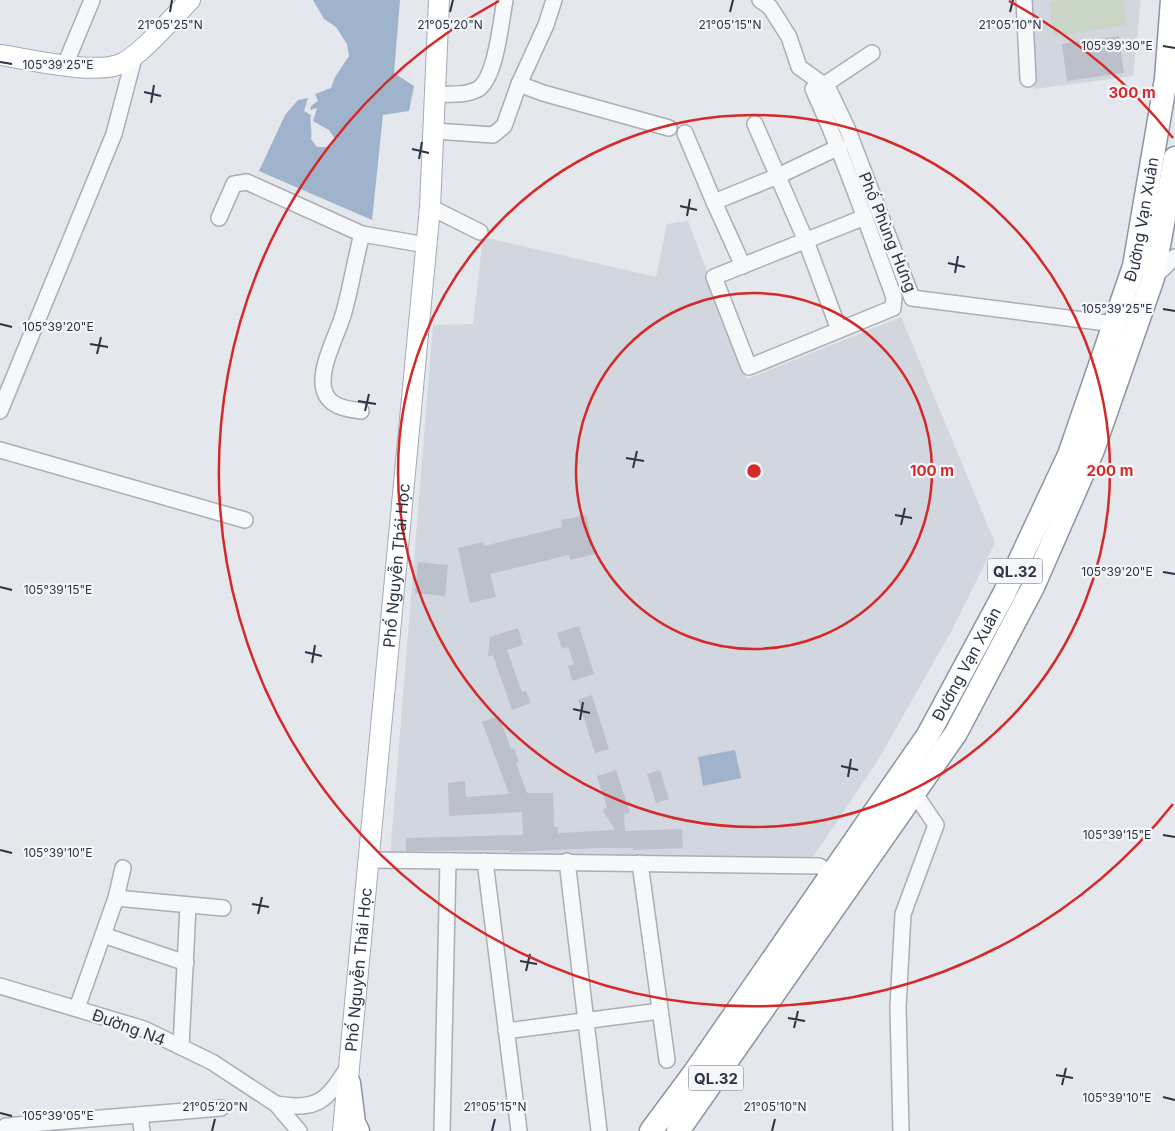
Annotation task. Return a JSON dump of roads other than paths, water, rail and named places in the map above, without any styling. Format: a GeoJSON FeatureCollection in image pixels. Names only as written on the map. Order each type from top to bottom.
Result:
{"type":"FeatureCollection","features":[{"type":"Feature","properties":{"kind":"highway","name":"Đường Vạn Xuân"},"geometry":{"type":"LineString","coordinates":[[754,1025],[956,734],[1032,587],[1056,508],[1069,455],[1134,266],[1166,79],[1172,0]]}},
{"type":"Feature","properties":{"kind":"highway","name":"Đường Vạn Xuân"},"geometry":{"type":"LineString","coordinates":[[694,1073],[928,735],[1004,594],[1093,450],[1154,278],[1175,158]]}},
{"type":"Feature","properties":{"kind":"highway","name":"QL.32"},"geometry":{"type":"LineString","coordinates":[[678,1131],[754,1025]]}},
{"type":"Feature","properties":{"kind":"highway"},"geometry":{"type":"LineString","coordinates":[[694,1131],[754,1025]]}},
{"type":"Feature","properties":{"kind":"highway"},"geometry":{"type":"LineString","coordinates":[[350,1073],[354,1123],[358,1131]]}},
{"type":"Feature","properties":{"kind":"highway","name":"QL.32"},"geometry":{"type":"LineString","coordinates":[[651,1131],[694,1073]]}},
{"type":"Feature","properties":{"kind":"highway"},"geometry":{"type":"LineString","coordinates":[[638,1131],[694,1073]]}},
{"type":"Feature","properties":{"kind":"main road"},"geometry":{"type":"LineString","coordinates":[[0,55],[93,68],[122,64],[136,54],[190,0]]}},
{"type":"Feature","properties":{"kind":"main road","name":"Phố Nguyễn Thái Học"},"geometry":{"type":"LineString","coordinates":[[343,1131],[350,1073],[430,207],[435,131],[439,0]]}},
{"type":"Feature","properties":{"kind":"street"},"geometry":{"type":"LineString","coordinates":[[65,65],[92,0]]}},
{"type":"Feature","properties":{"kind":"street"},"geometry":{"type":"LineString","coordinates":[[435,94],[459,94],[478,88],[488,78],[505,0]]}},
{"type":"Feature","properties":{"kind":"street"},"geometry":{"type":"LineString","coordinates":[[435,131],[493,136],[504,126],[519,84],[546,25],[554,0]]}},
{"type":"Feature","properties":{"kind":"street","name":"Phố Phùng Hưng"},"geometry":{"type":"LineString","coordinates":[[760,0],[770,7],[789,38],[800,68],[819,87],[828,88],[847,128],[912,298],[1114,324]]}},
{"type":"Feature","properties":{"kind":"street"},"geometry":{"type":"LineString","coordinates":[[1024,0],[1028,78]]}},
{"type":"Feature","properties":{"kind":"street"},"geometry":{"type":"LineString","coordinates":[[865,218],[714,277],[749,367],[894,308],[894,297],[819,87],[872,53]]}},
{"type":"Feature","properties":{"kind":"street"},"geometry":{"type":"LineString","coordinates":[[0,411],[114,134],[136,54]]}},
{"type":"Feature","properties":{"kind":"street"},"geometry":{"type":"LineString","coordinates":[[519,84],[543,94],[669,128]]}},
{"type":"Feature","properties":{"kind":"street"},"geometry":{"type":"LineString","coordinates":[[755,124],[806,241],[839,330]]}},
{"type":"Feature","properties":{"kind":"street"},"geometry":{"type":"LineString","coordinates":[[685,133],[743,266]]}},
{"type":"Feature","properties":{"kind":"street"},"geometry":{"type":"LineString","coordinates":[[714,202],[778,176],[839,147]]}},
{"type":"Feature","properties":{"kind":"street"},"geometry":{"type":"LineString","coordinates":[[219,218],[234,184],[247,182],[362,234],[426,245]]}},
{"type":"Feature","properties":{"kind":"street"},"geometry":{"type":"LineString","coordinates":[[430,207],[480,232]]}},
{"type":"Feature","properties":{"kind":"street"},"geometry":{"type":"LineString","coordinates":[[361,411],[344,409],[333,403],[324,388],[326,365],[344,310],[362,234]]}},
{"type":"Feature","properties":{"kind":"street"},"geometry":{"type":"LineString","coordinates":[[1154,278],[1175,257]]}},
{"type":"Feature","properties":{"kind":"street"},"geometry":{"type":"LineString","coordinates":[[0,450],[246,520]]}},
{"type":"Feature","properties":{"kind":"street"},"geometry":{"type":"LineString","coordinates":[[901,1131],[898,1007],[903,914],[936,825],[915,794]]}},
{"type":"Feature","properties":{"kind":"street"},"geometry":{"type":"LineString","coordinates":[[370,860],[567,861],[818,866],[832,873]]}},
{"type":"Feature","properties":{"kind":"street"},"geometry":{"type":"LineString","coordinates":[[442,1131],[448,861]]}},
{"type":"Feature","properties":{"kind":"street"},"geometry":{"type":"LineString","coordinates":[[485,861],[519,1131]]}},
{"type":"Feature","properties":{"kind":"street"},"geometry":{"type":"LineString","coordinates":[[567,861],[599,1131]]}},
{"type":"Feature","properties":{"kind":"street"},"geometry":{"type":"LineString","coordinates":[[640,863],[667,1060]]}},
{"type":"Feature","properties":{"kind":"street"},"geometry":{"type":"LineString","coordinates":[[77,1008],[116,898],[122,868]]}},
{"type":"Feature","properties":{"kind":"street"},"geometry":{"type":"LineString","coordinates":[[116,898],[223,908]]}},
{"type":"Feature","properties":{"kind":"street"},"geometry":{"type":"LineString","coordinates":[[181,1047],[188,906]]}},
{"type":"Feature","properties":{"kind":"street"},"geometry":{"type":"LineString","coordinates":[[103,935],[186,963]]}},
{"type":"Feature","properties":{"kind":"street","name":"Đường N4"},"geometry":{"type":"LineString","coordinates":[[0,986],[144,1029],[212,1062],[276,1104]]}},
{"type":"Feature","properties":{"kind":"street"},"geometry":{"type":"LineString","coordinates":[[506,1031],[660,1011]]}},
{"type":"Feature","properties":{"kind":"street"},"geometry":{"type":"LineString","coordinates":[[276,1104],[298,1108],[321,1101],[350,1073]]}},
{"type":"Feature","properties":{"kind":"street"},"geometry":{"type":"LineString","coordinates":[[276,1104],[294,1123],[298,1131]]}},
{"type":"Feature","properties":{"kind":"street"},"geometry":{"type":"LineString","coordinates":[[5,1131],[6,1126],[221,1108]]}},
{"type":"Feature","properties":{"kind":"street"},"geometry":{"type":"LineString","coordinates":[[140,1115],[142,1131]]}},
{"type":"Feature","properties":{"kind":"water"},"geometry":{"type":"Polygon","coordinates":[[[313,0],[400,0],[394,73],[414,86],[409,111],[383,115],[372,220],[259,171],[285,115],[298,100],[308,98],[304,111],[311,115],[311,139],[317,147],[331,147],[335,139],[329,130],[313,121],[317,108],[310,110],[311,106],[318,101],[315,94],[331,88],[335,77],[349,56],[347,44],[336,27],[324,19],[313,0]]]}},
{"type":"Feature","properties":{"kind":"water"},"geometry":{"type":"Polygon","coordinates":[[[735,750],[741,778],[703,786],[698,757],[735,750]]]}}]}
